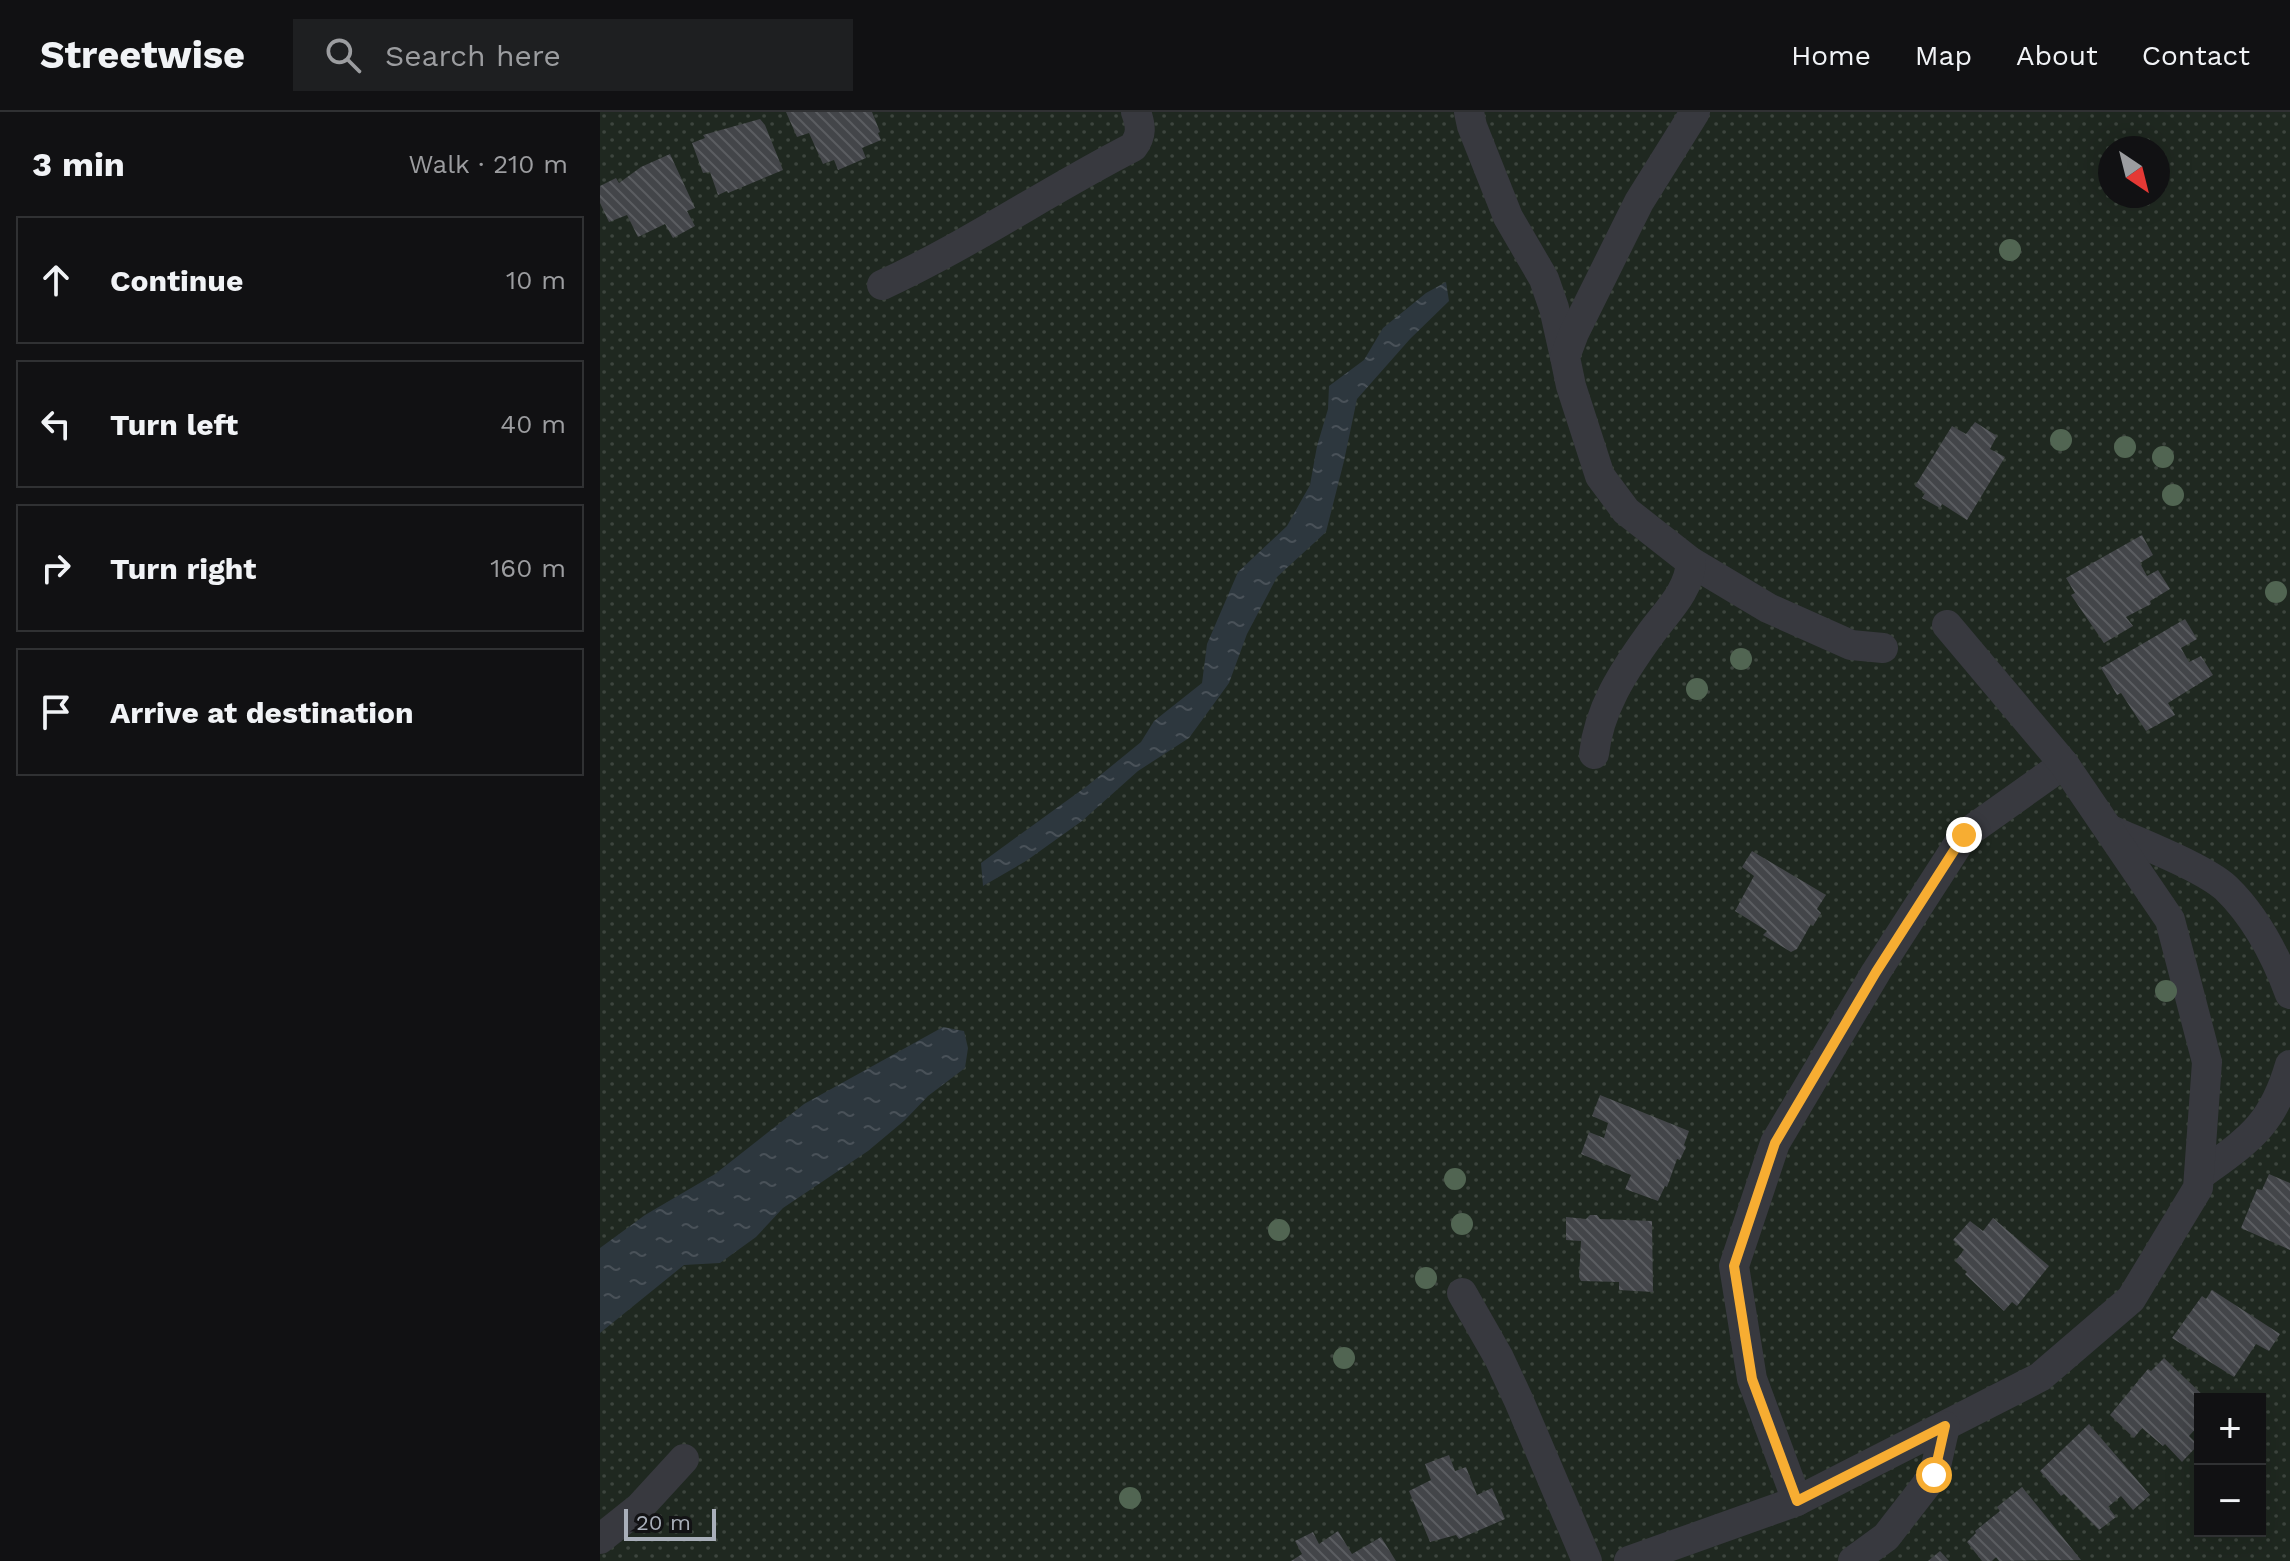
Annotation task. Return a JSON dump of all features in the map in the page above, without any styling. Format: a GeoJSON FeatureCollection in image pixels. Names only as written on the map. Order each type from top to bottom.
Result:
{"type":"FeatureCollection","features":[{"type":"Feature","properties":{"kind":"street"},"geometry":{"type":"LineString","coordinates":[[882,285],[938,260],[985,233],[1006,216],[1133,147],[1140,137],[1141,125],[1136,112]]}},
{"type":"Feature","properties":{"kind":"street"},"geometry":{"type":"LineString","coordinates":[[1469,112],[1508,217],[1544,279],[1592,453],[1606,485],[1626,511],[1691,562],[1768,608],[1851,645],[1883,648]]}},
{"type":"Feature","properties":{"kind":"street"},"geometry":{"type":"LineString","coordinates":[[1565,357],[1580,319],[1639,202],[1695,112]]}},
{"type":"Feature","properties":{"kind":"street"},"geometry":{"type":"LineString","coordinates":[[1594,754],[1596,733],[1612,694],[1650,635],[1676,602],[1690,575],[1691,562]]}},
{"type":"Feature","properties":{"kind":"street"},"geometry":{"type":"LineString","coordinates":[[1629,1561],[1674,1555],[1797,1501],[2040,1377],[2131,1299],[2198,1188],[2207,1062],[2170,920],[2064,764],[1947,625]]}},
{"type":"Feature","properties":{"kind":"street"},"geometry":{"type":"LineString","coordinates":[[1797,1501],[1752,1379],[1734,1266],[1775,1143],[1876,972],[1964,835],[2064,764]]}},
{"type":"Feature","properties":{"kind":"street"},"geometry":{"type":"LineString","coordinates":[[2107,828],[2202,873],[2224,887],[2269,945],[2290,994]]}},
{"type":"Feature","properties":{"kind":"street"},"geometry":{"type":"LineString","coordinates":[[2199,1176],[2252,1137],[2267,1118],[2290,1065]]}},
{"type":"Feature","properties":{"kind":"street"},"geometry":{"type":"LineString","coordinates":[[1462,1293],[1499,1358],[1587,1561]]}},
{"type":"Feature","properties":{"kind":"street"},"geometry":{"type":"LineString","coordinates":[[1853,1561],[1886,1537],[1934,1475],[1945,1426]]}},
{"type":"Feature","properties":{"kind":"street"},"geometry":{"type":"LineString","coordinates":[[600,1539],[640,1507],[684,1459]]}},
{"type":"Feature","properties":{"kind":"shaded area"},"geometry":{"type":"Polygon","coordinates":[[[600,112],[2290,112],[2290,1561],[600,1561],[600,112]]]}},
{"type":"Feature","properties":{"kind":"water"},"geometry":{"type":"Polygon","coordinates":[[[1446,282],[1449,301],[1410,339],[1357,399],[1326,532],[1277,577],[1247,634],[1229,683],[1189,738],[1138,771],[1082,821],[1026,861],[983,886],[981,863],[1087,786],[1141,742],[1154,721],[1202,683],[1207,644],[1238,572],[1287,526],[1310,485],[1328,409],[1329,386],[1364,360],[1383,328],[1426,293],[1446,282]]]}},
{"type":"Feature","properties":{"kind":"water"},"geometry":{"type":"Polygon","coordinates":[[[943,1027],[964,1031],[968,1048],[965,1068],[928,1096],[868,1151],[783,1208],[756,1237],[720,1263],[684,1265],[600,1333],[600,1248],[645,1215],[715,1174],[804,1104],[943,1027]]]}},
{"type":"Feature","properties":{"kind":"building"},"geometry":{"type":"Polygon","coordinates":[[[786,112],[872,112],[881,140],[862,148],[866,158],[838,170],[834,160],[823,164],[809,133],[797,137],[786,112]]]}},
{"type":"Feature","properties":{"kind":"building"},"geometry":{"type":"Polygon","coordinates":[[[760,119],[783,170],[718,195],[710,172],[703,173],[692,143],[705,138],[703,135],[760,119]]]}},
{"type":"Feature","properties":{"kind":"building"},"geometry":{"type":"Polygon","coordinates":[[[670,154],[695,208],[687,211],[695,226],[673,238],[665,224],[638,237],[627,215],[609,222],[600,203],[600,186],[616,178],[619,183],[641,167],[670,154]]]}},
{"type":"Feature","properties":{"kind":"building"},"geometry":{"type":"Polygon","coordinates":[[[1975,422],[1997,436],[1990,449],[2005,457],[1967,520],[1942,504],[1940,508],[1922,498],[1925,493],[1915,486],[1952,426],[1966,434],[1975,422]]]}},
{"type":"Feature","properties":{"kind":"building"},"geometry":{"type":"Polygon","coordinates":[[[2142,535],[2153,555],[2140,563],[2147,576],[2158,570],[2170,589],[2150,601],[2151,604],[2126,617],[2133,626],[2104,643],[2071,595],[2075,593],[2066,578],[2142,535]]]}},
{"type":"Feature","properties":{"kind":"building"},"geometry":{"type":"Polygon","coordinates":[[[2185,619],[2197,639],[2181,648],[2189,662],[2201,656],[2213,675],[2168,703],[2175,715],[2146,731],[2121,693],[2117,695],[2101,668],[2185,619]]]}},
{"type":"Feature","properties":{"kind":"building"},"geometry":{"type":"Polygon","coordinates":[[[1752,851],[1826,895],[1817,909],[1821,913],[1797,949],[1791,952],[1763,935],[1767,931],[1735,911],[1754,876],[1742,867],[1752,851]]]}},
{"type":"Feature","properties":{"kind":"building"},"geometry":{"type":"Polygon","coordinates":[[[1600,1095],[1689,1131],[1686,1147],[1680,1160],[1677,1159],[1667,1187],[1658,1201],[1625,1189],[1631,1175],[1581,1154],[1589,1132],[1604,1138],[1608,1123],[1592,1116],[1600,1095]]]}},
{"type":"Feature","properties":{"kind":"building"},"geometry":{"type":"Polygon","coordinates":[[[2269,1174],[2290,1183],[2290,1250],[2241,1228],[2257,1189],[2262,1190],[2269,1174]]]}},
{"type":"Feature","properties":{"kind":"building"},"geometry":{"type":"Polygon","coordinates":[[[1597,1215],[1600,1219],[1652,1221],[1653,1292],[1619,1290],[1619,1282],[1581,1281],[1581,1241],[1566,1240],[1566,1217],[1586,1219],[1597,1215]]]}},
{"type":"Feature","properties":{"kind":"building"},"geometry":{"type":"Polygon","coordinates":[[[1993,1218],[2049,1266],[2017,1306],[2012,1302],[2004,1311],[1955,1261],[1964,1250],[1953,1240],[1970,1221],[1983,1231],[1993,1218]]]}},
{"type":"Feature","properties":{"kind":"building"},"geometry":{"type":"Polygon","coordinates":[[[2212,1290],[2280,1334],[2269,1351],[2256,1344],[2234,1377],[2172,1338],[2202,1296],[2206,1299],[2212,1290]]]}},
{"type":"Feature","properties":{"kind":"building"},"geometry":{"type":"Polygon","coordinates":[[[2164,1358],[2201,1393],[2194,1393],[2194,1431],[2189,1436],[2194,1441],[2194,1449],[2182,1462],[2165,1444],[2163,1446],[2142,1428],[2134,1438],[2110,1415],[2148,1369],[2151,1371],[2164,1358]]]}},
{"type":"Feature","properties":{"kind":"building"},"geometry":{"type":"Polygon","coordinates":[[[2089,1424],[2150,1495],[2133,1510],[2121,1496],[2108,1507],[2116,1517],[2099,1530],[2064,1494],[2061,1496],[2040,1471],[2089,1424]]]}},
{"type":"Feature","properties":{"kind":"building"},"geometry":{"type":"Polygon","coordinates":[[[1449,1455],[1455,1471],[1466,1467],[1477,1495],[1492,1488],[1505,1519],[1459,1539],[1456,1535],[1430,1542],[1409,1491],[1431,1480],[1425,1464],[1449,1455]]]}},
{"type":"Feature","properties":{"kind":"building"},"geometry":{"type":"Polygon","coordinates":[[[2022,1487],[2081,1560],[1999,1561],[1996,1557],[1992,1561],[1982,1561],[1967,1542],[1975,1531],[2000,1511],[1997,1507],[2022,1487]]]}},
{"type":"Feature","properties":{"kind":"building"},"geometry":{"type":"Polygon","coordinates":[[[1338,1531],[1352,1554],[1381,1537],[1396,1561],[1291,1561],[1302,1554],[1295,1541],[1313,1532],[1319,1544],[1338,1531]]]}},
{"type":"Feature","properties":{"kind":"building"},"geometry":{"type":"Polygon","coordinates":[[[1940,1551],[1949,1561],[1928,1561],[1940,1551]]]}},
{"type":"Feature","properties":{"kind":"route"},"geometry":{"type":"LineString","coordinates":[[1934,1475],[1945,1426],[1797,1501],[1752,1379],[1734,1266],[1775,1143],[1876,972],[1964,835]]}}]}
